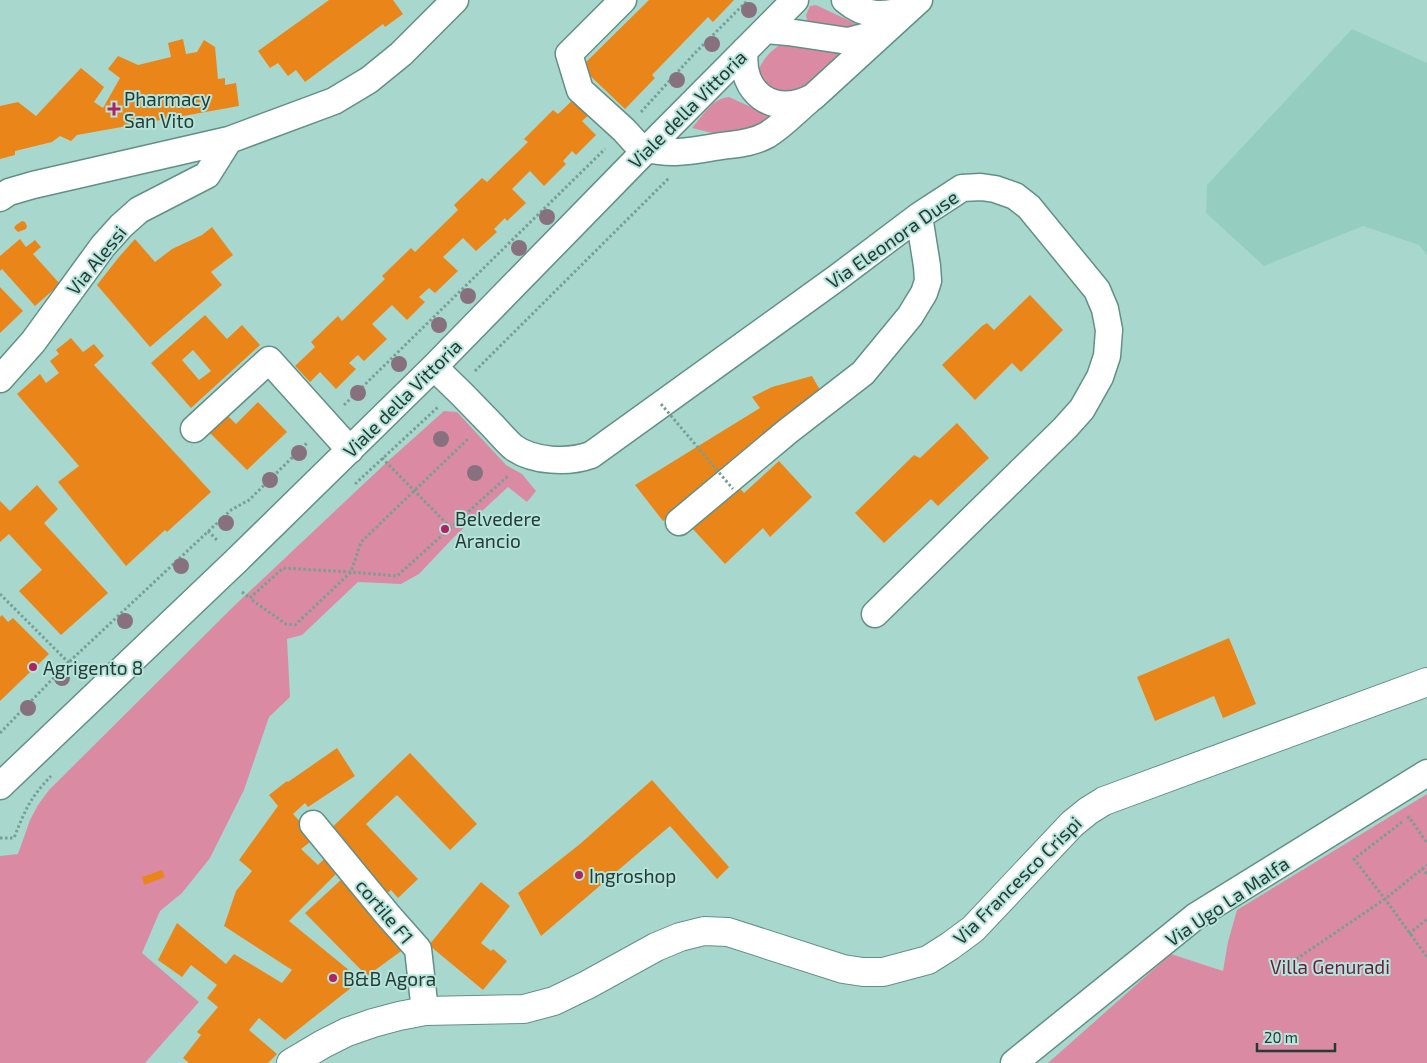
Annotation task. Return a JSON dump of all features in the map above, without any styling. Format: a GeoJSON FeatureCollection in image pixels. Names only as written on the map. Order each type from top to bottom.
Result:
{"type":"FeatureCollection","features":[{"type":"Feature","properties":{"kind":"main road","name":"Via Francesco Crispi"},"geometry":{"type":"LineString","coordinates":[[291,1063],[347,1032],[398,1016],[425,1011],[524,1009],[554,1001],[656,947],[680,937],[704,931],[728,932],[843,969],[863,972],[883,972],[928,960],[972,929],[1072,824],[1104,801],[1427,682]]}},
{"type":"Feature","properties":{"kind":"street"},"geometry":{"type":"LineString","coordinates":[[0,198],[9,192],[32,185],[229,140],[334,101],[369,80],[402,54],[455,0]]}},
{"type":"Feature","properties":{"kind":"street"},"geometry":{"type":"LineString","coordinates":[[623,0],[569,54],[580,90],[645,151],[661,153],[695,151],[751,142],[767,135],[813,97],[914,4]]}},
{"type":"Feature","properties":{"kind":"street","name":"Viale della Vittoria"},"geometry":{"type":"LineString","coordinates":[[0,786],[236,561],[434,368],[795,0]]}},
{"type":"Feature","properties":{"kind":"street"},"geometry":{"type":"LineString","coordinates":[[845,0],[856,8],[879,15],[892,14],[914,4]]}},
{"type":"Feature","properties":{"kind":"street"},"geometry":{"type":"LineString","coordinates":[[766,30],[848,41],[885,31]]}},
{"type":"Feature","properties":{"kind":"street"},"geometry":{"type":"LineString","coordinates":[[745,50],[745,71],[748,80],[761,97],[781,105],[792,105],[813,97]]}},
{"type":"Feature","properties":{"kind":"street","name":"Via Alessi"},"geometry":{"type":"LineString","coordinates":[[0,379],[33,342],[103,246],[121,226],[140,210],[207,174],[229,140]]}},
{"type":"Feature","properties":{"kind":"street","name":"Via Eleonora Duse"},"geometry":{"type":"LineString","coordinates":[[434,368],[514,447],[523,452],[552,460],[572,460],[591,455],[919,216],[962,188],[996,188],[1015,196],[1029,207],[1097,290],[1106,309],[1109,330],[1107,356],[1100,376],[1082,409],[876,614]]}},
{"type":"Feature","properties":{"kind":"street"},"geometry":{"type":"LineString","coordinates":[[679,522],[788,431],[864,373],[910,316],[924,294],[928,281],[919,216]]}},
{"type":"Feature","properties":{"kind":"street"},"geometry":{"type":"LineString","coordinates":[[194,429],[269,360],[350,450]]}},
{"type":"Feature","properties":{"kind":"street","name":"Via Ugo La Malfa"},"geometry":{"type":"LineString","coordinates":[[1014,1063],[1196,916],[1427,773]]}},
{"type":"Feature","properties":{"kind":"street","name":"cortile F1"},"geometry":{"type":"LineString","coordinates":[[313,824],[418,950],[425,1011]]}},
{"type":"Feature","properties":{"kind":"path"},"geometry":{"type":"LineString","coordinates":[[0,733],[69,662],[231,510],[249,500],[624,130],[694,54],[748,0]]}},
{"type":"Feature","properties":{"kind":"path"},"geometry":{"type":"LineString","coordinates":[[662,404],[733,489]]}},
{"type":"Feature","properties":{"kind":"path"},"geometry":{"type":"LineString","coordinates":[[252,600],[286,624],[296,625],[351,572],[361,542],[488,421]]}},
{"type":"Feature","properties":{"kind":"path"},"geometry":{"type":"LineString","coordinates":[[382,458],[451,528]]}},
{"type":"Feature","properties":{"kind":"path"},"geometry":{"type":"LineString","coordinates":[[242,592],[250,598],[283,568],[397,576],[510,474]]}},
{"type":"Feature","properties":{"kind":"path"},"geometry":{"type":"LineString","coordinates":[[0,594],[98,692]]}},
{"type":"Feature","properties":{"kind":"path"},"geometry":{"type":"LineString","coordinates":[[1427,843],[1409,816],[1354,859],[1427,957]]}},
{"type":"Feature","properties":{"kind":"path"},"geometry":{"type":"LineString","coordinates":[[1287,976],[1292,962],[1385,899],[1427,865]]}},
{"type":"Feature","properties":{"kind":"path"},"geometry":{"type":"LineString","coordinates":[[1422,868],[1427,874]]}},
{"type":"Feature","properties":{"kind":"path"},"geometry":{"type":"LineString","coordinates":[[1409,934],[1427,919]]}},
{"type":"Feature","properties":{"kind":"shaded area"},"geometry":{"type":"Polygon","coordinates":[[[1352,29],[1427,63],[1427,255],[1419,245],[1363,226],[1264,266],[1206,213],[1207,185],[1352,29]]]}},
{"type":"Feature","properties":{"kind":"green space"},"geometry":{"type":"Polygon","coordinates":[[[816,5],[856,24],[855,26],[830,27],[811,23],[807,20],[806,15],[810,6],[816,5]]]}},
{"type":"Feature","properties":{"kind":"green space"},"geometry":{"type":"Polygon","coordinates":[[[782,44],[851,51],[800,92],[779,92],[772,89],[766,83],[759,69],[769,54],[782,44]]]}},
{"type":"Feature","properties":{"kind":"green space"},"geometry":{"type":"Polygon","coordinates":[[[729,97],[775,118],[773,123],[720,135],[692,128],[713,104],[729,97]]]}},
{"type":"Feature","properties":{"kind":"green space"},"geometry":{"type":"Polygon","coordinates":[[[444,411],[457,412],[506,465],[522,474],[536,491],[527,502],[508,487],[454,537],[419,574],[401,584],[358,582],[302,635],[287,639],[290,697],[269,717],[244,790],[210,858],[182,893],[160,911],[142,953],[199,1002],[145,1063],[0,1063],[0,856],[18,854],[30,820],[49,790],[235,605],[444,411]]]}},
{"type":"Feature","properties":{"kind":"green space","name":"Villa Genuradi"},"geometry":{"type":"Polygon","coordinates":[[[1427,794],[1427,1063],[1048,1063],[1171,954],[1223,971],[1228,942],[1237,910],[1427,794]]]}},
{"type":"Feature","properties":{"kind":"building"},"geometry":{"type":"Polygon","coordinates":[[[329,0],[393,0],[403,14],[385,27],[383,24],[305,82],[296,70],[288,76],[278,63],[270,68],[258,51],[329,0]]]}},
{"type":"Feature","properties":{"kind":"building"},"geometry":{"type":"Polygon","coordinates":[[[649,0],[734,0],[713,22],[708,17],[652,75],[655,78],[625,109],[581,67],[649,0]]]}},
{"type":"Feature","properties":{"kind":"building"},"geometry":{"type":"Polygon","coordinates":[[[183,39],[186,54],[197,52],[204,40],[215,47],[218,79],[225,78],[225,85],[236,83],[239,106],[77,135],[71,141],[60,136],[52,142],[15,151],[15,155],[0,159],[0,106],[18,102],[36,116],[81,68],[104,87],[94,102],[103,108],[120,78],[108,69],[118,56],[138,65],[171,57],[168,43],[183,39]]]}},
{"type":"Feature","properties":{"kind":"building"},"geometry":{"type":"Polygon","coordinates":[[[577,96],[592,112],[582,121],[596,135],[576,155],[572,151],[563,161],[566,164],[544,186],[530,171],[512,189],[526,203],[507,221],[505,218],[494,229],[497,232],[476,251],[463,238],[443,257],[458,271],[435,293],[429,288],[419,297],[425,302],[407,320],[392,305],[372,324],[387,339],[364,361],[358,355],[349,363],[356,369],[336,389],[320,372],[310,382],[295,366],[315,347],[311,342],[338,316],[342,321],[385,279],[382,276],[411,248],[415,252],[458,210],[454,205],[482,178],[487,182],[528,142],[524,139],[553,110],[558,114],[577,96]]]}},
{"type":"Feature","properties":{"kind":"building"},"geometry":{"type":"Polygon","coordinates":[[[22,221],[27,226],[26,229],[18,232],[14,228],[22,221]]]}},
{"type":"Feature","properties":{"kind":"building"},"geometry":{"type":"Polygon","coordinates":[[[212,227],[233,255],[211,272],[222,285],[150,347],[97,285],[135,239],[155,262],[172,249],[202,235],[212,227]]]}},
{"type":"Feature","properties":{"kind":"building"},"geometry":{"type":"Polygon","coordinates":[[[20,239],[26,247],[35,240],[41,247],[33,254],[60,284],[35,306],[2,269],[0,271],[0,256],[20,239]]]}},
{"type":"Feature","properties":{"kind":"building"},"geometry":{"type":"Polygon","coordinates":[[[0,287],[23,311],[0,333],[0,287]]]}},
{"type":"Feature","properties":{"kind":"building"},"geometry":{"type":"Polygon","coordinates":[[[1030,295],[1063,330],[1021,372],[1012,363],[975,400],[942,365],[982,326],[987,323],[994,330],[1030,295]]]}},
{"type":"Feature","properties":{"kind":"building"},"geometry":{"type":"Polygon","coordinates":[[[205,315],[227,339],[242,325],[260,345],[191,408],[151,363],[205,315]],[[193,350],[182,360],[199,380],[211,371],[193,350]]]}},
{"type":"Feature","properties":{"kind":"building"},"geometry":{"type":"Polygon","coordinates":[[[71,338],[83,352],[94,344],[104,356],[94,365],[211,492],[167,532],[165,530],[126,566],[58,482],[79,466],[17,394],[40,374],[46,383],[59,373],[50,361],[59,354],[56,350],[71,338]]]}},
{"type":"Feature","properties":{"kind":"building"},"geometry":{"type":"Polygon","coordinates":[[[812,376],[824,397],[794,417],[663,521],[635,485],[760,408],[752,397],[772,387],[812,376]]]}},
{"type":"Feature","properties":{"kind":"building"},"geometry":{"type":"Polygon","coordinates":[[[258,402],[287,432],[247,470],[204,427],[222,410],[236,424],[258,402]]]}},
{"type":"Feature","properties":{"kind":"building"},"geometry":{"type":"Polygon","coordinates":[[[957,423],[989,458],[938,506],[931,499],[884,543],[855,513],[914,455],[920,458],[957,423]]]}},
{"type":"Feature","properties":{"kind":"building"},"geometry":{"type":"Polygon","coordinates":[[[779,461],[812,497],[770,537],[763,528],[725,564],[692,528],[737,485],[744,493],[779,461]]]}},
{"type":"Feature","properties":{"kind":"building"},"geometry":{"type":"Polygon","coordinates":[[[37,485],[58,509],[44,523],[108,593],[61,635],[19,591],[42,570],[9,534],[0,542],[0,501],[10,511],[37,485]]]}},
{"type":"Feature","properties":{"kind":"building"},"geometry":{"type":"Polygon","coordinates":[[[2,615],[8,622],[13,618],[49,654],[0,701],[0,617],[2,615]]]}},
{"type":"Feature","properties":{"kind":"building"},"geometry":{"type":"Polygon","coordinates":[[[1229,638],[1256,704],[1223,718],[1214,696],[1155,721],[1137,677],[1229,638]]]}},
{"type":"Feature","properties":{"kind":"building"},"geometry":{"type":"Polygon","coordinates":[[[337,748],[355,776],[308,807],[305,803],[293,814],[305,827],[301,831],[310,842],[301,849],[318,865],[325,858],[338,872],[289,921],[361,980],[285,1040],[259,1018],[249,1030],[277,1054],[268,1063],[189,1063],[183,1058],[201,1035],[197,1032],[218,1007],[207,998],[217,985],[191,965],[182,977],[158,960],[177,923],[226,964],[234,954],[282,983],[292,970],[224,926],[236,891],[252,871],[239,860],[278,806],[269,795],[337,748]]]}},
{"type":"Feature","properties":{"kind":"building"},"geometry":{"type":"Polygon","coordinates":[[[410,753],[477,824],[450,850],[397,795],[366,824],[418,879],[398,898],[391,890],[383,897],[324,835],[410,753]]]}},
{"type":"Feature","properties":{"kind":"building"},"geometry":{"type":"Polygon","coordinates":[[[652,780],[729,867],[717,879],[670,826],[541,936],[518,893],[580,844],[652,780]]]}},
{"type":"Feature","properties":{"kind":"building"},"geometry":{"type":"Polygon","coordinates":[[[162,870],[165,877],[144,885],[142,877],[162,870]]]}},
{"type":"Feature","properties":{"kind":"building"},"geometry":{"type":"Polygon","coordinates":[[[343,878],[404,949],[367,976],[305,913],[343,878]]]}},
{"type":"Feature","properties":{"kind":"building"},"geometry":{"type":"Polygon","coordinates":[[[481,882],[510,906],[481,943],[491,951],[493,949],[507,961],[483,990],[429,945],[481,882]]]}},
{"type":"Feature","properties":{"kind":"place","name":"Pharmacy San Vito"},"geometry":{"type":"Point","coordinates":[114,109]}},
{"type":"Feature","properties":{"kind":"place","name":"Belvedere Arancio"},"geometry":{"type":"Point","coordinates":[445,529]}},
{"type":"Feature","properties":{"kind":"place","name":"Agrigento 8"},"geometry":{"type":"Point","coordinates":[33,667]}},
{"type":"Feature","properties":{"kind":"place","name":"Ingroshop"},"geometry":{"type":"Point","coordinates":[579,875]}},
{"type":"Feature","properties":{"kind":"place","name":"B&B Agora"},"geometry":{"type":"Point","coordinates":[333,978]}}]}
